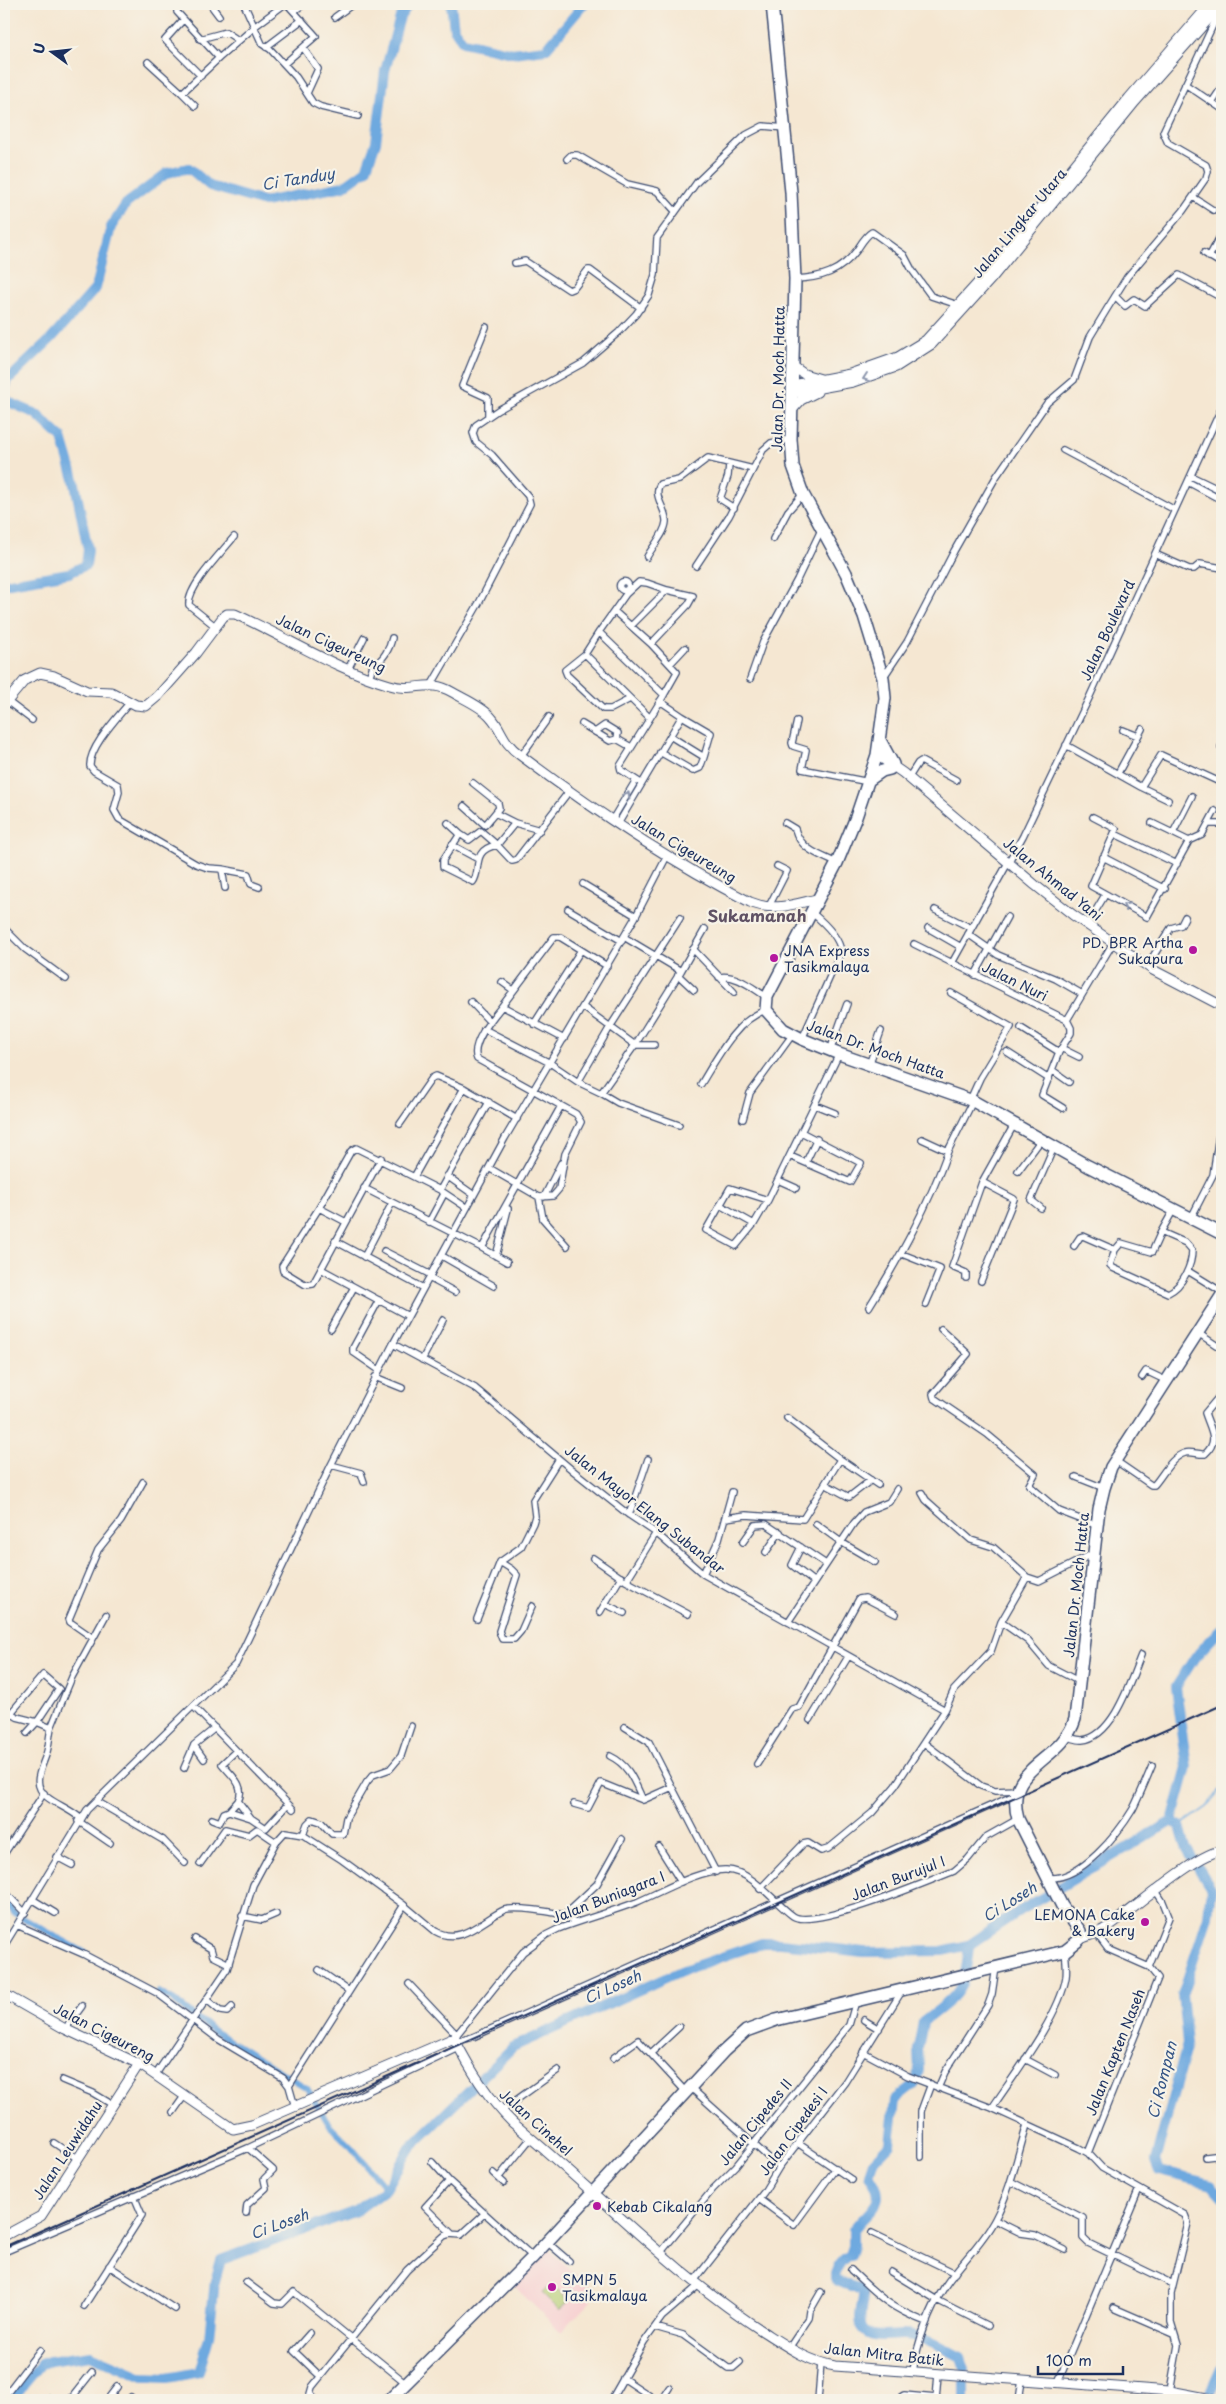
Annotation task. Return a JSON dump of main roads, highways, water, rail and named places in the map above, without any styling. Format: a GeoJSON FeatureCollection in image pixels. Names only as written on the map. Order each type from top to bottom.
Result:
{"type":"FeatureCollection","features":[{"type":"Feature","properties":{"kind":"highway","name":"Jalan Dr. Moch Hatta"},"geometry":{"type":"LineString","coordinates":[[772,4],[791,188],[795,279],[791,439],[793,466],[804,494],[853,589],[883,678],[885,698],[880,740],[869,781],[836,863],[767,997],[766,1010],[775,1022],[797,1036],[835,1053],[971,1101],[1016,1123],[1054,1147],[1222,1234]]}},
{"type":"Feature","properties":{"kind":"highway"},"geometry":{"type":"LineString","coordinates":[[869,781],[882,770],[892,767],[880,740]]}},
{"type":"Feature","properties":{"kind":"highway","name":"Jalan Dr. Moch Hatta"},"geometry":{"type":"LineString","coordinates":[[389,2400],[533,2257],[688,2089],[746,2031],[767,2022],[1065,1950],[1077,1936],[1018,1819],[1015,1792],[1022,1779],[1067,1737],[1075,1719],[1094,1553],[1104,1488],[1116,1460],[1222,1294]]}},
{"type":"Feature","properties":{"kind":"waterway","name":"Ci Tanduy"},"geometry":{"type":"LineString","coordinates":[[4,392],[8,380],[51,339],[96,288],[111,227],[126,204],[167,173],[189,168],[210,186],[264,202],[344,186],[366,170],[376,142],[385,71],[400,17],[409,4]]}},
{"type":"Feature","properties":{"kind":"waterway","name":"Ci Tanduy"},"geometry":{"type":"LineString","coordinates":[[451,4],[454,29],[463,42],[512,53],[546,49],[584,4]]}},
{"type":"Feature","properties":{"kind":"waterway","name":"Ci Tanduy"},"geometry":{"type":"LineString","coordinates":[[4,396],[9,402],[36,414],[62,438],[74,479],[88,550],[86,565],[69,573],[4,584]]}},
{"type":"Feature","properties":{"kind":"waterway","name":"Ci Loseh"},"geometry":{"type":"LineString","coordinates":[[11,2400],[41,2364],[49,2361],[91,2355],[143,2377],[167,2378],[199,2372],[209,2337],[215,2281],[221,2260],[356,2211],[386,2189],[410,2148],[513,2047],[681,1971],[762,1943],[780,1943],[864,1952],[942,1951],[969,1945],[1013,1915],[1172,1821],[1187,1767],[1176,1687],[1195,1657],[1222,1628]]}},
{"type":"Feature","properties":{"kind":"waterway"},"geometry":{"type":"LineString","coordinates":[[1180,1826],[1207,1807],[1222,1788]]}},
{"type":"Feature","properties":{"kind":"waterway","name":"Ci Rompan"},"geometry":{"type":"LineString","coordinates":[[1172,1821],[1180,1826],[1186,1848],[1211,1888],[1208,1916],[1182,1995],[1187,2044],[1155,2161],[1159,2171],[1211,2184],[1222,2196]]}},
{"type":"Feature","properties":{"kind":"waterway"},"geometry":{"type":"LineString","coordinates":[[4,1898],[14,1913],[84,1952]]}},
{"type":"Feature","properties":{"kind":"waterway"},"geometry":{"type":"LineString","coordinates":[[965,2369],[961,2357],[925,2340],[902,2335],[880,2336],[865,2331],[860,2319],[863,2292],[835,2279],[839,2265],[850,2255],[853,2246],[853,2231],[877,2200],[878,2193],[869,2174],[873,2162],[890,2144],[895,2100],[914,2085],[919,2070],[918,2048],[923,2022],[945,2005],[958,1991],[965,1974],[969,1945]]}},
{"type":"Feature","properties":{"kind":"waterway"},"geometry":{"type":"LineString","coordinates":[[159,1992],[173,2000],[214,2031],[307,2088],[330,2126],[352,2148],[386,2189]]}},
{"type":"Feature","properties":{"kind":"waterway","name":"Ci Rompan"},"geometry":{"type":"LineString","coordinates":[[1207,2400],[1222,2366]]}},
{"type":"Feature","properties":{"kind":"waterway"},"geometry":{"type":"LineString","coordinates":[[964,2383],[964,2400]]}},
{"type":"Feature","properties":{"kind":"railway"},"geometry":{"type":"LineString","coordinates":[[4,2247],[1222,1705]]}},
{"type":"Feature","properties":{"kind":"place","name":"PD. BPR Artha Sukapura"},"geometry":{"type":"Point","coordinates":[1193,950]}},
{"type":"Feature","properties":{"kind":"place","name":"JNA Express Tasikmalaya"},"geometry":{"type":"Point","coordinates":[774,958]}},
{"type":"Feature","properties":{"kind":"place","name":"LEMONA Cake & Bakery"},"geometry":{"type":"Point","coordinates":[1145,1922]}},
{"type":"Feature","properties":{"kind":"place","name":"Kebab Cikalang"},"geometry":{"type":"Point","coordinates":[597,2206]}},
{"type":"Feature","properties":{"kind":"place","name":"SMPN 5 Tasikmalaya"},"geometry":{"type":"Point","coordinates":[552,2287]}},
{"type":"Feature","properties":{"kind":"district","name":"Sukamanah"},"geometry":{"type":"Point","coordinates":[757,915]}}]}
